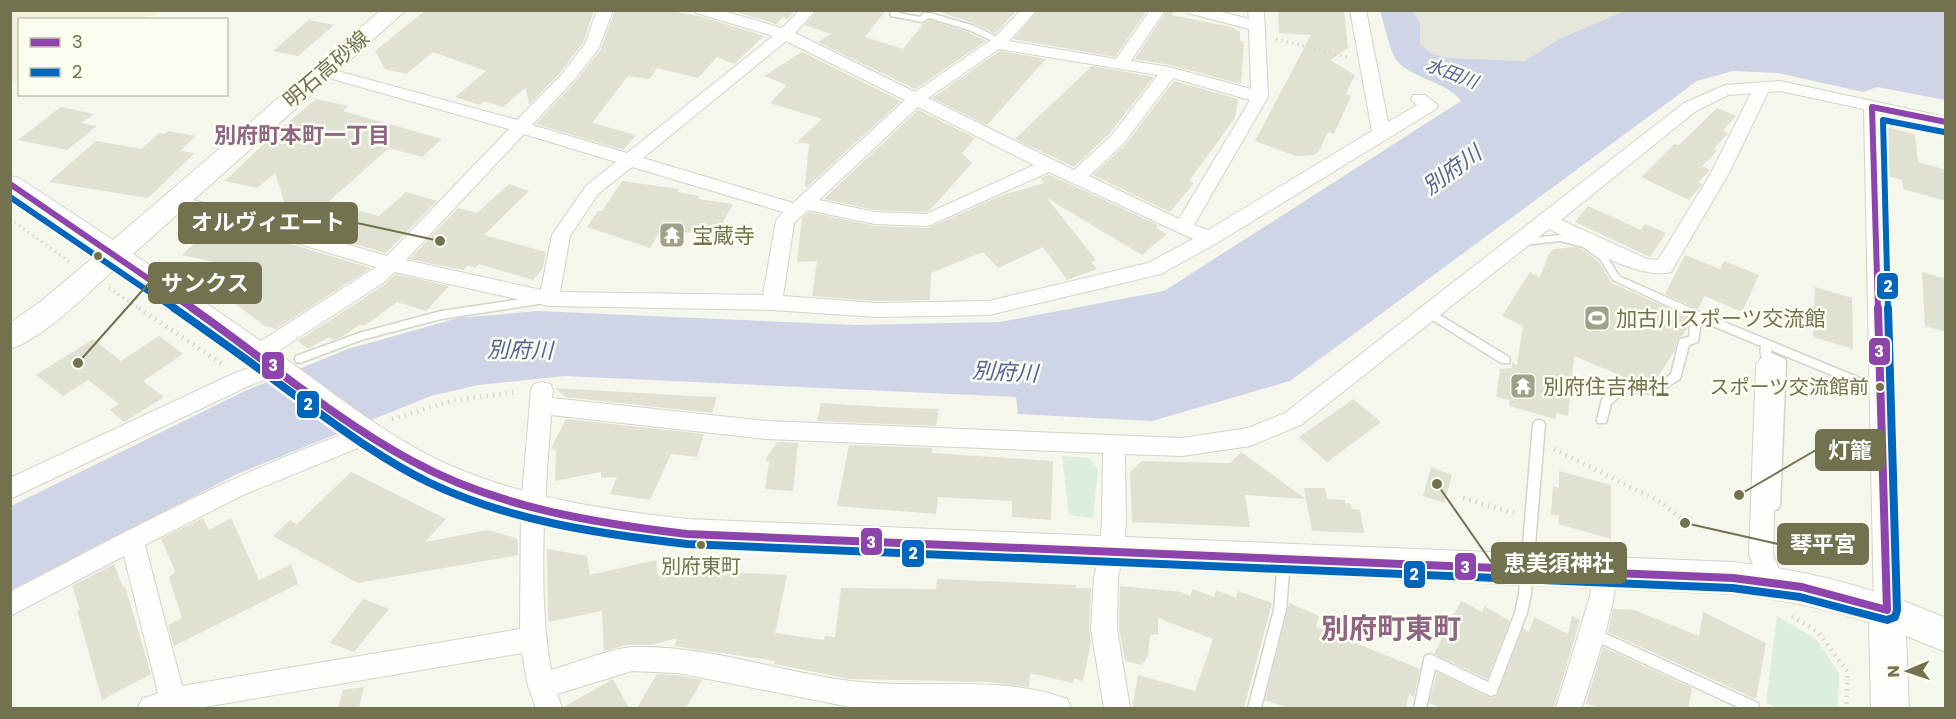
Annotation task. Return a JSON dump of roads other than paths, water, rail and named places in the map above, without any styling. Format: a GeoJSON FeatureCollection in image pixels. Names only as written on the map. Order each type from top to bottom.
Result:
{"type":"FeatureCollection","features":[{"type":"Feature","properties":{"kind":"main road","name":"明石高砂線"},"geometry":{"type":"LineString","coordinates":[[10,338],[50,310],[395,10]]}},
{"type":"Feature","properties":{"kind":"main road"},"geometry":{"type":"LineString","coordinates":[[10,184],[270,365],[381,430],[405,458],[439,474],[533,507],[603,524],[687,534],[1733,578],[1772,569],[1813,590],[1887,610],[1946,618]]}},
{"type":"Feature","properties":{"kind":"main road"},"geometry":{"type":"LineString","coordinates":[[1887,610],[1946,635]]}},
{"type":"Feature","properties":{"kind":"main road"},"geometry":{"type":"LineString","coordinates":[[1887,610],[1890,708]]}},
{"type":"Feature","properties":{"kind":"street"},"geometry":{"type":"LineString","coordinates":[[10,489],[270,365],[391,264],[568,77],[593,45],[606,10]]}},
{"type":"Feature","properties":{"kind":"street"},"geometry":{"type":"LineString","coordinates":[[701,10],[785,33],[1049,165],[1183,228],[1210,238]]}},
{"type":"Feature","properties":{"kind":"street"},"geometry":{"type":"LineString","coordinates":[[549,299],[561,235],[592,190],[785,33],[809,10]]}},
{"type":"Feature","properties":{"kind":"street"},"geometry":{"type":"LineString","coordinates":[[772,303],[785,220],[917,98],[998,42],[1030,10]]}},
{"type":"Feature","properties":{"kind":"street"},"geometry":{"type":"LineString","coordinates":[[1122,63],[1158,10]]}},
{"type":"Feature","properties":{"kind":"street"},"geometry":{"type":"LineString","coordinates":[[1183,228],[1260,97],[1257,24],[1193,10]]}},
{"type":"Feature","properties":{"kind":"street"},"geometry":{"type":"LineString","coordinates":[[1359,10],[1381,133]]}},
{"type":"Feature","properties":{"kind":"street"},"geometry":{"type":"LineString","coordinates":[[998,42],[1169,72],[1260,97]]}},
{"type":"Feature","properties":{"kind":"street"},"geometry":{"type":"LineString","coordinates":[[324,72],[520,127],[627,160],[800,207],[875,218],[928,220],[1049,165]]}},
{"type":"Feature","properties":{"kind":"street"},"geometry":{"type":"LineString","coordinates":[[1077,177],[1117,140],[1169,72]]}},
{"type":"Feature","properties":{"kind":"street"},"geometry":{"type":"LineString","coordinates":[[1058,708],[850,694],[678,661],[632,659],[545,697],[534,639],[533,507],[542,398],[767,430],[1182,447],[1250,437],[1293,419],[1690,107],[1725,90],[1780,86],[1946,122]]}},
{"type":"Feature","properties":{"kind":"street"},"geometry":{"type":"LineString","coordinates":[[1547,221],[1644,266],[1664,267],[1720,173],[1762,87]]}},
{"type":"Feature","properties":{"kind":"street"},"geometry":{"type":"LineString","coordinates":[[176,201],[391,264],[549,299],[772,303],[877,310],[989,308],[1154,269],[1210,238],[1430,105],[1419,99]]}},
{"type":"Feature","properties":{"kind":"street"},"geometry":{"type":"LineString","coordinates":[[1872,107],[1887,610]]}},
{"type":"Feature","properties":{"kind":"street"},"geometry":{"type":"LineString","coordinates":[[1767,354],[1761,555],[1772,569]]}},
{"type":"Feature","properties":{"kind":"street"},"geometry":{"type":"LineString","coordinates":[[10,605],[132,539],[235,488],[381,430]]}},
{"type":"Feature","properties":{"kind":"street"},"geometry":{"type":"LineString","coordinates":[[1114,446],[1112,553],[1106,577],[1104,629],[1117,708]]}},
{"type":"Feature","properties":{"kind":"street"},"geometry":{"type":"LineString","coordinates":[[132,539],[165,706],[534,639]]}},
{"type":"Feature","properties":{"kind":"street"},"geometry":{"type":"LineString","coordinates":[[1569,708],[1602,596],[1605,573]]}},
{"type":"Feature","properties":{"kind":"lane"},"geometry":{"type":"LineString","coordinates":[[896,10],[894,14],[922,20],[927,15],[972,28],[998,42]]}},
{"type":"Feature","properties":{"kind":"lane"},"geometry":{"type":"LineString","coordinates":[[1521,242],[1560,237],[1586,245],[1603,257],[1616,278],[1696,315],[1767,354],[1863,384]]}},
{"type":"Feature","properties":{"kind":"lane"},"geometry":{"type":"LineString","coordinates":[[270,365],[359,337],[441,315],[549,299]]}},
{"type":"Feature","properties":{"kind":"lane"},"geometry":{"type":"LineString","coordinates":[[1430,313],[1504,360]]}},
{"type":"Feature","properties":{"kind":"lane"},"geometry":{"type":"LineString","coordinates":[[1602,420],[1606,402],[1617,392],[1625,388],[1656,390],[1676,376],[1684,342],[1694,339],[1696,315]]}},
{"type":"Feature","properties":{"kind":"lane"},"geometry":{"type":"LineString","coordinates":[[1419,708],[1430,660],[1491,690],[1521,613],[1539,424]]}},
{"type":"Feature","properties":{"kind":"lane"},"geometry":{"type":"LineString","coordinates":[[1254,708],[1280,610],[1284,560]]}},
{"type":"Feature","properties":{"kind":"lane"},"geometry":{"type":"LineString","coordinates":[[1591,633],[1753,708]]}},
{"type":"Feature","properties":{"kind":"water"},"geometry":{"type":"Polygon","coordinates":[[[1380,11],[1412,11],[1420,21],[1420,44],[1431,53],[1447,58],[1525,61],[1559,39],[1624,11],[1945,11],[1945,100],[1877,87],[1863,92],[1778,73],[1733,71],[1697,81],[1290,381],[1152,421],[1018,414],[1016,397],[565,376],[478,385],[431,396],[235,475],[11,590],[11,506],[247,390],[348,349],[458,318],[538,311],[855,325],[1000,322],[1164,291],[1461,101],[1448,90],[1412,72],[1397,61],[1380,11]]]}},
{"type":"Feature","properties":{"kind":"place","name":"宝蔵寺"},"geometry":{"type":"Point","coordinates":[672,235]}},
{"type":"Feature","properties":{"kind":"place","name":"オルヴィエート"},"geometry":{"type":"Point","coordinates":[440,241]}},
{"type":"Feature","properties":{"kind":"place","name":"加古川スポーツ交流館"},"geometry":{"type":"Point","coordinates":[1597,318]}},
{"type":"Feature","properties":{"kind":"place","name":"サンクス"},"geometry":{"type":"Point","coordinates":[78,363]}},
{"type":"Feature","properties":{"kind":"place","name":"別府住吉神社"},"geometry":{"type":"Point","coordinates":[1523,386]}},
{"type":"Feature","properties":{"kind":"place","name":"スポーツ交流館前"},"geometry":{"type":"Point","coordinates":[1880,387]}},
{"type":"Feature","properties":{"kind":"place","name":"恵美須神社"},"geometry":{"type":"Point","coordinates":[1437,484]}},
{"type":"Feature","properties":{"kind":"place","name":"灯籠"},"geometry":{"type":"Point","coordinates":[1739,495]}},
{"type":"Feature","properties":{"kind":"place","name":"琴平宮"},"geometry":{"type":"Point","coordinates":[1685,523]}},
{"type":"Feature","properties":{"kind":"place","name":"別府東町"},"geometry":{"type":"Point","coordinates":[701,545]}},
{"type":"Feature","properties":{"kind":"district","name":"別府町本町一丁目"},"geometry":{"type":"Point","coordinates":[302,135]}},
{"type":"Feature","properties":{"kind":"district","name":"別府町東町"},"geometry":{"type":"Point","coordinates":[1391,628]}},
{"type":"Feature","properties":{"kind":"water label","name":"水田川"},"geometry":{"type":"Point","coordinates":[1452,73]}},
{"type":"Feature","properties":{"kind":"water label","name":"別府川"},"geometry":{"type":"Point","coordinates":[1452,170]}},
{"type":"Feature","properties":{"kind":"water label","name":"別府川"},"geometry":{"type":"Point","coordinates":[520,350]}},
{"type":"Feature","properties":{"kind":"water label","name":"別府川"},"geometry":{"type":"Point","coordinates":[1005,372]}}]}
